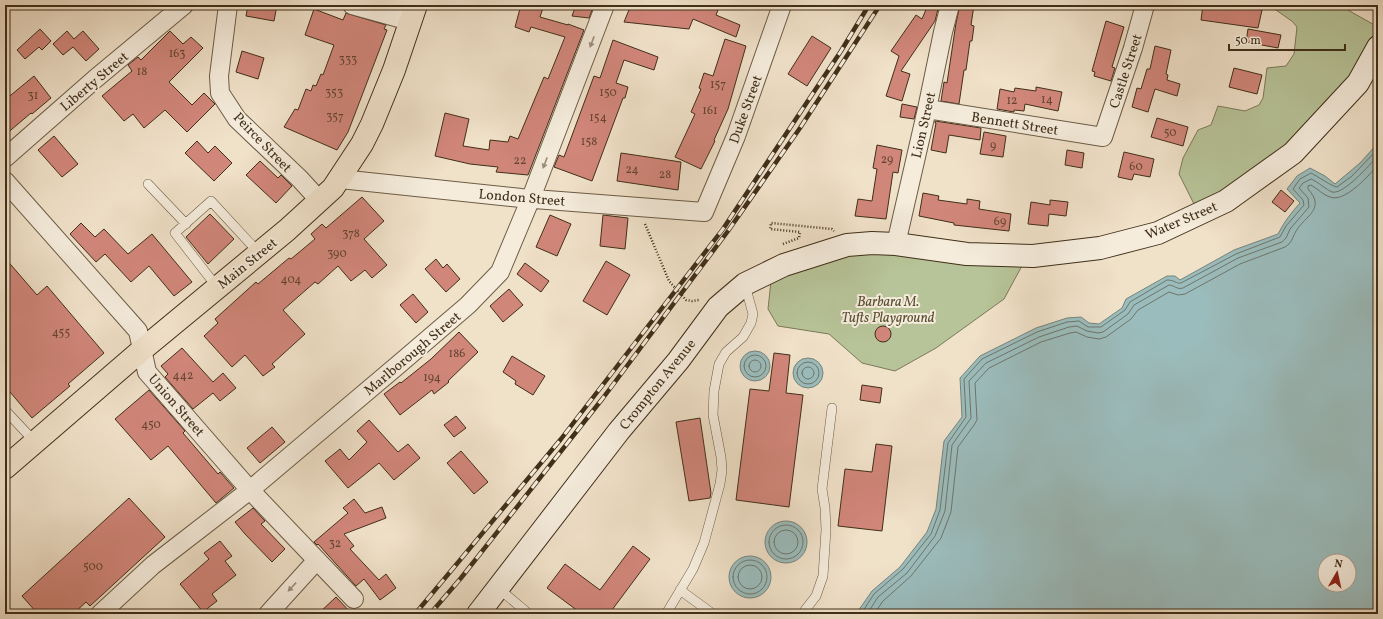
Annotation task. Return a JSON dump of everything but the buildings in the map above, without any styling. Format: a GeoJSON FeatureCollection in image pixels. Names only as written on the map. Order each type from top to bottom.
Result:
{"type":"FeatureCollection","features":[{"type":"Feature","properties":{"kind":"main road","name":"Main Street"},"geometry":{"type":"LineString","coordinates":[[5,468],[334,188],[362,144],[372,124],[394,70],[413,13]]}},
{"type":"Feature","properties":{"kind":"street","name":"Liberty Street"},"geometry":{"type":"LineString","coordinates":[[5,158],[95,79],[184,5]]}},
{"type":"Feature","properties":{"kind":"street","name":"Peirce Street"},"geometry":{"type":"LineString","coordinates":[[228,5],[218,76],[220,93],[237,119],[320,201]]}},
{"type":"Feature","properties":{"kind":"street"},"geometry":{"type":"LineString","coordinates":[[352,5],[413,13]]}},
{"type":"Feature","properties":{"kind":"street","name":"Marlborough Street"},"geometry":{"type":"LineString","coordinates":[[100,614],[153,565],[250,490],[462,310],[500,272],[532,198],[605,5]]}},
{"type":"Feature","properties":{"kind":"street","name":"Duke Street"},"geometry":{"type":"LineString","coordinates":[[704,212],[736,136],[782,5]]}},
{"type":"Feature","properties":{"kind":"street","name":"Lion Street"},"geometry":{"type":"LineString","coordinates":[[896,244],[950,5]]}},
{"type":"Feature","properties":{"kind":"street","name":"Castle Street"},"geometry":{"type":"LineString","coordinates":[[1103,137],[1133,48],[1145,5]]}},
{"type":"Feature","properties":{"kind":"street","name":"Water Street"},"geometry":{"type":"LineString","coordinates":[[896,244],[967,254],[1033,256],[1100,248],[1158,233],[1226,201],[1293,153],[1358,83],[1378,47]]}},
{"type":"Feature","properties":{"kind":"street","name":"Bennett Street"},"geometry":{"type":"LineString","coordinates":[[927,109],[1103,137]]}},
{"type":"Feature","properties":{"kind":"street","name":"London Street"},"geometry":{"type":"LineString","coordinates":[[340,179],[532,198],[704,212]]}},
{"type":"Feature","properties":{"kind":"street","name":"Union Street"},"geometry":{"type":"LineString","coordinates":[[5,181],[138,331],[147,372],[250,490],[354,599]]}},
{"type":"Feature","properties":{"kind":"street","name":"Crompton Avenue"},"geometry":{"type":"LineString","coordinates":[[478,614],[619,431],[678,361],[718,306],[745,284],[784,265],[847,245],[896,244]]}},
{"type":"Feature","properties":{"kind":"street"},"geometry":{"type":"LineString","coordinates":[[268,614],[317,560]]}},
{"type":"Feature","properties":{"kind":"lane"},"geometry":{"type":"LineString","coordinates":[[148,184],[186,224]]}},
{"type":"Feature","properties":{"kind":"lane"},"geometry":{"type":"LineString","coordinates":[[218,287],[175,233],[211,201],[259,253]]}},
{"type":"Feature","properties":{"kind":"lane"},"geometry":{"type":"LineString","coordinates":[[666,614],[693,569],[704,543],[720,484],[722,463],[713,415],[714,391],[720,364],[726,352],[743,337],[751,322],[753,314],[745,284]]}},
{"type":"Feature","properties":{"kind":"lane"},"geometry":{"type":"LineString","coordinates":[[802,614],[816,596],[824,576],[826,530],[822,489],[832,408]]}},
{"type":"Feature","properties":{"kind":"lane"},"geometry":{"type":"LineString","coordinates":[[5,410],[35,442]]}},
{"type":"Feature","properties":{"kind":"lane"},"geometry":{"type":"LineString","coordinates":[[498,588],[529,614]]}},
{"type":"Feature","properties":{"kind":"lane"},"geometry":{"type":"LineString","coordinates":[[680,590],[713,614]]}},
{"type":"Feature","properties":{"kind":"path"},"geometry":{"type":"LineString","coordinates":[[638,207],[669,281],[686,300],[692,301],[702,299]]}},
{"type":"Feature","properties":{"kind":"path"},"geometry":{"type":"LineString","coordinates":[[781,245],[799,238],[800,232],[770,229],[771,222],[832,229],[847,245]]}},
{"type":"Feature","properties":{"kind":"green space"},"geometry":{"type":"Polygon","coordinates":[[[1269,5],[1339,5],[1378,27],[1378,44],[1318,127],[1198,212],[1179,174],[1183,158],[1198,130],[1211,125],[1218,106],[1245,111],[1259,105],[1263,98],[1267,68],[1286,66],[1294,54],[1297,27],[1293,22],[1269,5]]]}},
{"type":"Feature","properties":{"kind":"green space","name":"Barbara M. Tufts Playground"},"geometry":{"type":"Polygon","coordinates":[[[871,249],[1023,264],[1004,299],[936,348],[895,371],[862,363],[829,334],[778,326],[768,309],[771,281],[820,259],[871,249]]]}},
{"type":"Feature","properties":{"kind":"water"},"geometry":{"type":"Polygon","coordinates":[[[1378,143],[1378,614],[856,614],[872,591],[900,567],[927,532],[936,509],[944,441],[962,417],[960,378],[980,356],[1036,328],[1067,318],[1081,317],[1089,323],[1099,324],[1122,308],[1126,299],[1167,276],[1175,276],[1180,280],[1234,250],[1278,234],[1300,203],[1287,189],[1297,176],[1310,168],[1325,176],[1335,184],[1360,163],[1378,143]]]}},
{"type":"Feature","properties":{"kind":"water"},"geometry":{"type":"Polygon","coordinates":[[[755,351],[766,355],[770,366],[766,377],[755,381],[744,377],[740,366],[744,355],[755,351]]]}},
{"type":"Feature","properties":{"kind":"water"},"geometry":{"type":"Polygon","coordinates":[[[808,358],[819,362],[823,373],[819,384],[808,388],[797,384],[793,373],[797,362],[808,358]]]}},
{"type":"Feature","properties":{"kind":"water"},"geometry":{"type":"Polygon","coordinates":[[[782,521],[790,521],[798,524],[804,530],[807,542],[804,554],[798,560],[790,563],[782,563],[774,560],[768,554],[765,546],[765,538],[768,530],[774,524],[782,521]]]}},
{"type":"Feature","properties":{"kind":"water"},"geometry":{"type":"Polygon","coordinates":[[[746,556],[754,556],[762,559],[768,565],[771,577],[768,589],[762,595],[754,598],[746,598],[738,595],[732,589],[729,581],[729,573],[732,565],[738,559],[746,556]]]}},
{"type":"Feature","properties":{"kind":"railway"},"geometry":{"type":"LineString","coordinates":[[415,614],[561,439],[723,229],[841,51],[869,5]]}},
{"type":"Feature","properties":{"kind":"railway"},"geometry":{"type":"LineString","coordinates":[[430,614],[461,578],[603,398],[728,231],[800,128],[880,5]]}}]}
